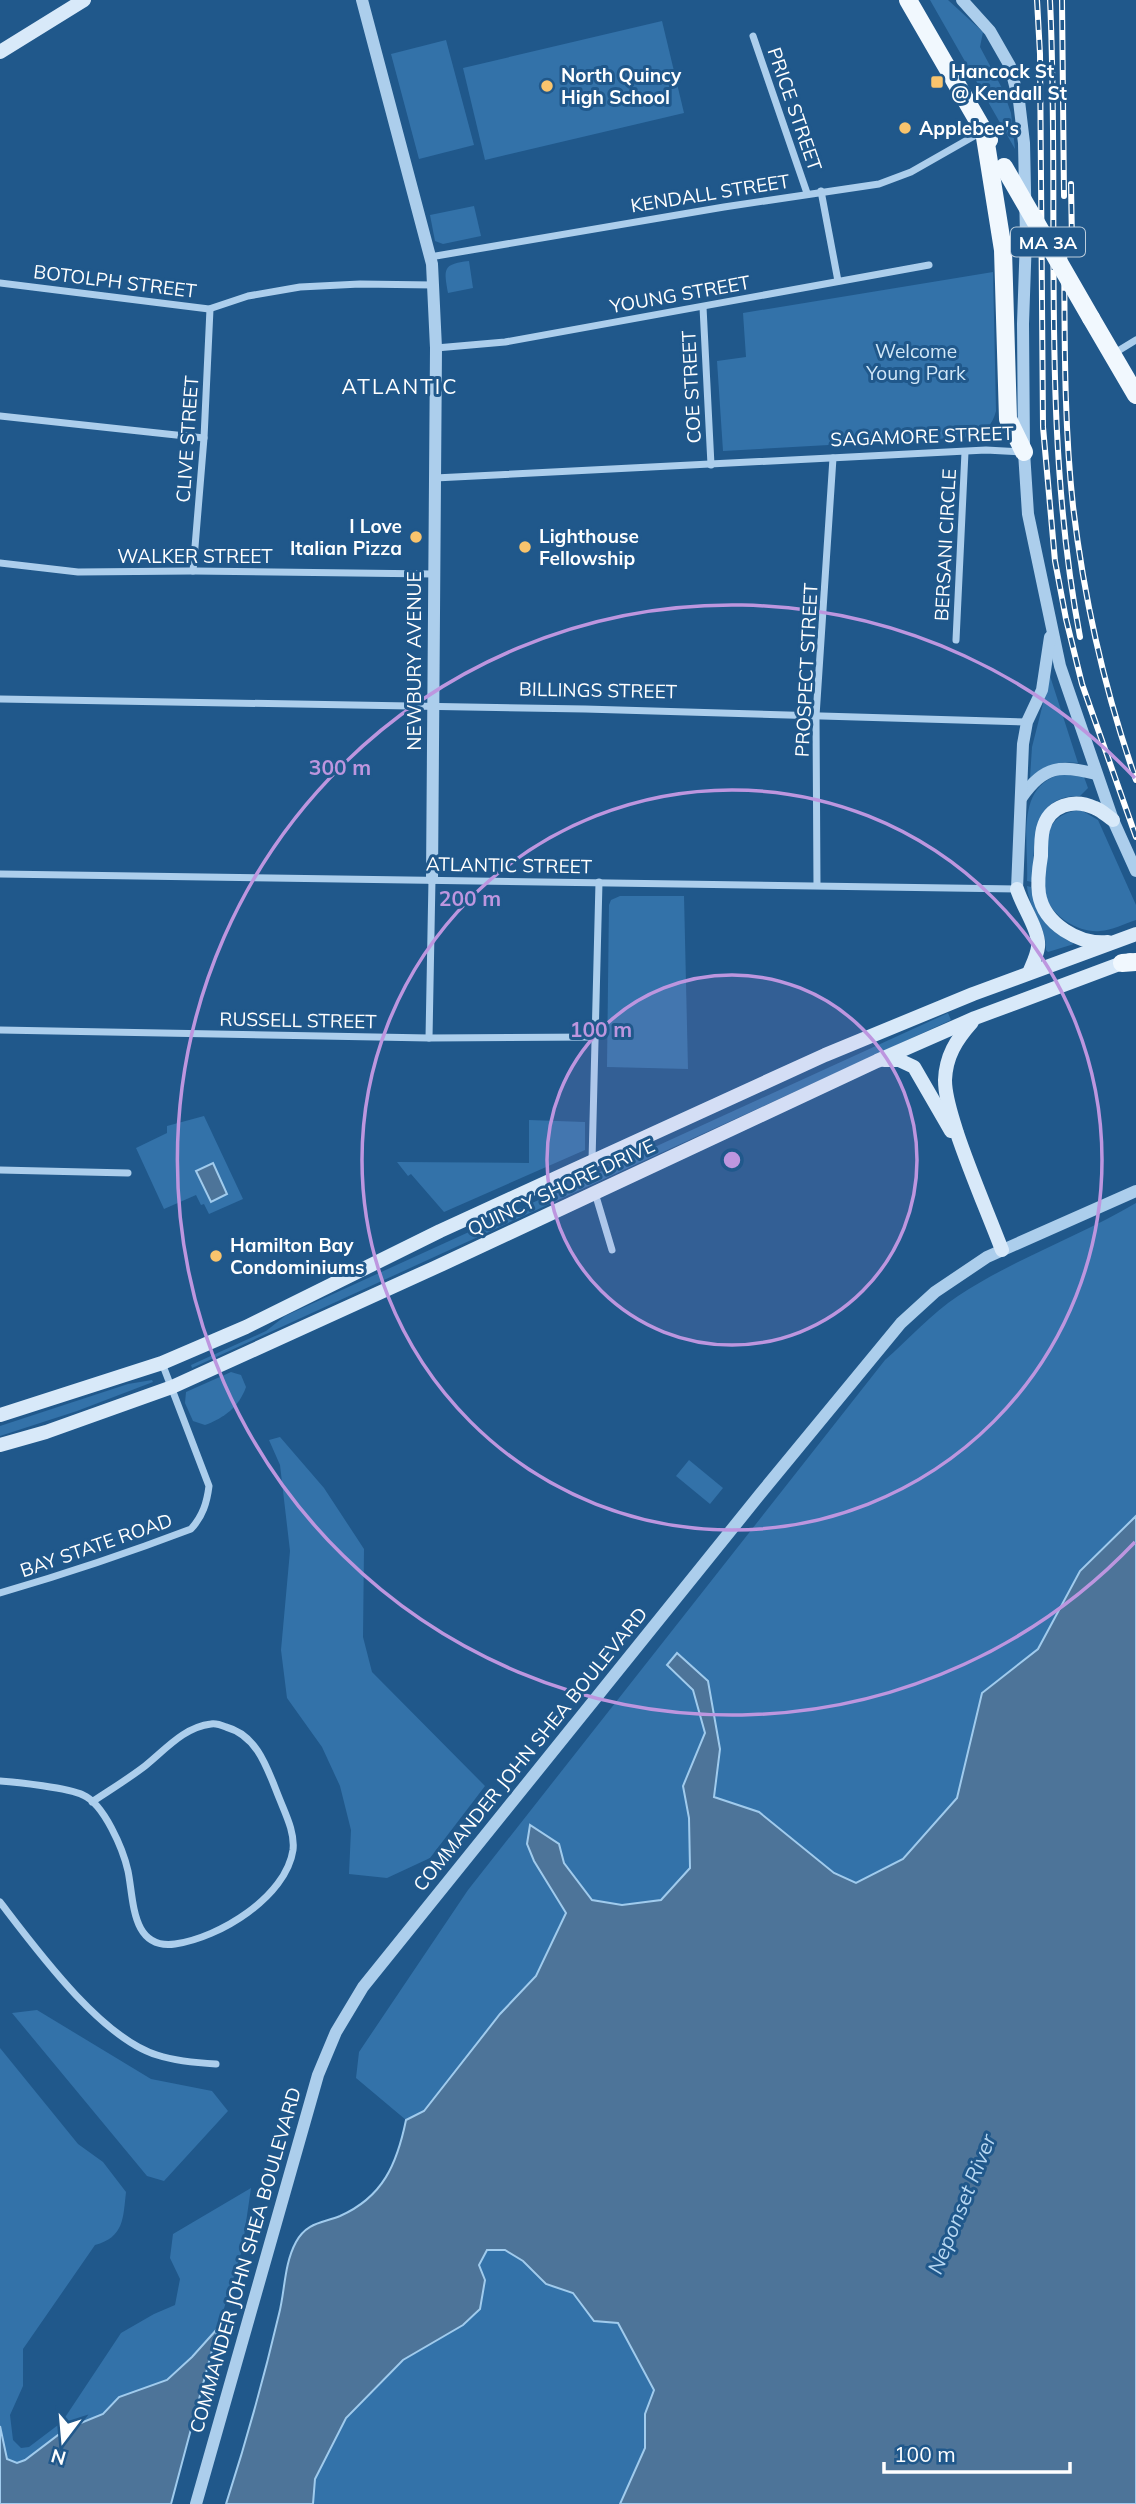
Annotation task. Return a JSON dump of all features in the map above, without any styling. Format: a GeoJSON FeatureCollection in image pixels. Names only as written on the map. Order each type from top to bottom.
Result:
{"type":"FeatureCollection","features":[{"type":"Feature","properties":{"kind":"main road","name":"MA 3A"},"geometry":{"type":"LineString","coordinates":[[908,0],[1136,394]]}},
{"type":"Feature","properties":{"kind":"main road"},"geometry":{"type":"LineString","coordinates":[[0,52],[76,2]]}},
{"type":"Feature","properties":{"kind":"main road"},"geometry":{"type":"LineString","coordinates":[[984,131],[1003,250],[1008,419],[1024,452]]}},
{"type":"Feature","properties":{"kind":"main road"},"geometry":{"type":"LineString","coordinates":[[1113,820],[1096,808],[1082,804],[1066,803],[1053,811],[1044,827],[1038,888],[1045,912],[1065,930],[1088,940],[1113,942]]}},
{"type":"Feature","properties":{"kind":"main road"},"geometry":{"type":"LineString","coordinates":[[1017,889],[1038,937],[1038,947],[1028,974]]}},
{"type":"Feature","properties":{"kind":"main road","name":"QUINCY SHORE DRIVE"},"geometry":{"type":"LineString","coordinates":[[0,1415],[162,1363],[246,1326],[430,1236],[825,1055],[1136,934]]}},
{"type":"Feature","properties":{"kind":"main road","name":"QUINCY SHORE DRIVE"},"geometry":{"type":"LineString","coordinates":[[0,1445],[46,1432],[172,1387],[877,1061],[975,1018],[1131,961]]}},
{"type":"Feature","properties":{"kind":"main road"},"geometry":{"type":"LineString","coordinates":[[975,1018],[956,1041],[948,1062],[945,1081],[947,1100],[963,1150],[1002,1250]]}},
{"type":"Feature","properties":{"kind":"main road"},"geometry":{"type":"LineString","coordinates":[[877,1061],[899,1060],[914,1067],[963,1150]]}},
{"type":"Feature","properties":{"kind":"street","name":"NEWBURY AVENUE"},"geometry":{"type":"LineString","coordinates":[[362,0],[430,257],[433,285],[436,348],[429,1038]]}},
{"type":"Feature","properties":{"kind":"street","name":"SAGAMORE STREET"},"geometry":{"type":"LineString","coordinates":[[435,478],[986,450],[1024,452],[1023,324],[1026,236],[1024,143],[1019,101],[1010,66],[990,31],[962,0]]}},
{"type":"Feature","properties":{"kind":"street","name":"PRICE STREET"},"geometry":{"type":"LineString","coordinates":[[753,36],[807,193]]}},
{"type":"Feature","properties":{"kind":"street","name":"KENDALL STREET"},"geometry":{"type":"LineString","coordinates":[[430,257],[807,193],[879,184],[929,162],[984,131]]}},
{"type":"Feature","properties":{"kind":"street"},"geometry":{"type":"LineString","coordinates":[[821,191],[838,282]]}},
{"type":"Feature","properties":{"kind":"street","name":"YOUNG STREET"},"geometry":{"type":"LineString","coordinates":[[436,348],[505,342],[929,265]]}},
{"type":"Feature","properties":{"kind":"street","name":"BOTOLPH STREET"},"geometry":{"type":"LineString","coordinates":[[0,283],[210,309],[248,296],[300,287],[433,285]]}},
{"type":"Feature","properties":{"kind":"street","name":"COE STREET"},"geometry":{"type":"LineString","coordinates":[[703,307],[710,465]]}},
{"type":"Feature","properties":{"kind":"street","name":"CLIVE STREET"},"geometry":{"type":"LineString","coordinates":[[193,571],[204,438],[210,309]]}},
{"type":"Feature","properties":{"kind":"street"},"geometry":{"type":"LineString","coordinates":[[1113,354],[1136,340]]}},
{"type":"Feature","properties":{"kind":"street"},"geometry":{"type":"LineString","coordinates":[[0,416],[204,438]]}},
{"type":"Feature","properties":{"kind":"street","name":"BERSANI CIRCLE"},"geometry":{"type":"LineString","coordinates":[[956,640],[965,452]]}},
{"type":"Feature","properties":{"kind":"street"},"geometry":{"type":"LineString","coordinates":[[1024,452],[1028,514],[1051,626],[1073,710],[1113,820],[1136,872]]}},
{"type":"Feature","properties":{"kind":"street","name":"PROSPECT STREET"},"geometry":{"type":"LineString","coordinates":[[817,885],[816,716],[833,458]]}},
{"type":"Feature","properties":{"kind":"street","name":"WALKER STREET"},"geometry":{"type":"LineString","coordinates":[[0,563],[78,572],[433,574]]}},
{"type":"Feature","properties":{"kind":"street"},"geometry":{"type":"LineString","coordinates":[[1017,889],[1023,744],[1027,722],[1042,690],[1051,626]]}},
{"type":"Feature","properties":{"kind":"street","name":"BILLINGS STREET"},"geometry":{"type":"LineString","coordinates":[[0,699],[433,706],[1027,722]]}},
{"type":"Feature","properties":{"kind":"street"},"geometry":{"type":"LineString","coordinates":[[1021,798],[1030,785],[1042,775],[1056,769],[1074,768],[1096,774]]}},
{"type":"Feature","properties":{"kind":"street","name":"ATLANTIC STREET"},"geometry":{"type":"LineString","coordinates":[[0,874],[1017,889]]}},
{"type":"Feature","properties":{"kind":"street"},"geometry":{"type":"LineString","coordinates":[[592,1161],[599,882]]}},
{"type":"Feature","properties":{"kind":"street","name":"RUSSELL STREET"},"geometry":{"type":"LineString","coordinates":[[0,1030],[429,1038],[596,1037]]}},
{"type":"Feature","properties":{"kind":"street"},"geometry":{"type":"LineString","coordinates":[[0,1170],[128,1172]]}},
{"type":"Feature","properties":{"kind":"street","name":"COMMANDER JOHN SHEA BOULEVARD"},"geometry":{"type":"LineString","coordinates":[[196,2504],[318,2075],[335,2032],[363,1987],[884,1342],[915,1309],[970,1268],[1002,1250],[1136,1191]]}},
{"type":"Feature","properties":{"kind":"street"},"geometry":{"type":"LineString","coordinates":[[595,1192],[612,1250]]}},
{"type":"Feature","properties":{"kind":"street","name":"BAY STATE ROAD"},"geometry":{"type":"LineString","coordinates":[[0,1593],[113,1558],[191,1529],[198,1522],[207,1501],[209,1486],[162,1363]]}},
{"type":"Feature","properties":{"kind":"street"},"geometry":{"type":"LineString","coordinates":[[0,1782],[16,1782],[83,1795],[92,1802],[100,1808],[124,1857],[134,1911],[143,1934],[149,1940],[160,1944],[175,1944],[209,1934],[241,1919],[277,1884],[293,1850],[292,1831],[262,1756],[240,1731],[213,1723],[191,1729],[92,1802]]}},
{"type":"Feature","properties":{"kind":"street"},"geometry":{"type":"LineString","coordinates":[[0,1902],[73,1991],[123,2037],[158,2056],[216,2064]]}},
{"type":"Feature","properties":{"kind":"green space"},"geometry":{"type":"Polygon","coordinates":[[[930,0],[948,0],[983,32],[980,47],[1003,90],[1011,113],[1015,149],[930,0]]]}},
{"type":"Feature","properties":{"kind":"green space"},"geometry":{"type":"Polygon","coordinates":[[[662,21],[684,113],[485,160],[463,68],[662,21]]]}},
{"type":"Feature","properties":{"kind":"green space"},"geometry":{"type":"Polygon","coordinates":[[[446,40],[474,145],[419,159],[391,54],[446,40]]]}},
{"type":"Feature","properties":{"kind":"green space"},"geometry":{"type":"Polygon","coordinates":[[[474,206],[481,236],[443,244],[435,241],[430,215],[474,206]]]}},
{"type":"Feature","properties":{"kind":"green space"},"geometry":{"type":"Polygon","coordinates":[[[469,261],[473,288],[448,293],[447,269],[454,264],[469,261]]]}},
{"type":"Feature","properties":{"kind":"green space","name":"Welcome Young Park"},"geometry":{"type":"Polygon","coordinates":[[[993,272],[996,411],[984,431],[971,437],[723,451],[717,361],[746,357],[743,313],[993,272]]]}},
{"type":"Feature","properties":{"kind":"green space"},"geometry":{"type":"Polygon","coordinates":[[[1050,676],[1078,763],[1052,765],[1030,778],[1032,747],[1050,676]]]}},
{"type":"Feature","properties":{"kind":"green space"},"geometry":{"type":"Polygon","coordinates":[[[1062,774],[1084,777],[1088,788],[1080,796],[1063,798],[1052,804],[1043,813],[1035,838],[1032,882],[1027,881],[1026,834],[1030,803],[1047,780],[1062,774]]]}},
{"type":"Feature","properties":{"kind":"green space"},"geometry":{"type":"Polygon","coordinates":[[[1081,810],[1098,820],[1136,905],[1136,920],[1104,930],[1084,930],[1069,923],[1050,906],[1045,880],[1050,829],[1063,815],[1081,810]]]}},
{"type":"Feature","properties":{"kind":"green space"},"geometry":{"type":"Polygon","coordinates":[[[1027,886],[1031,887],[1036,907],[1044,922],[1074,944],[1048,952],[1046,950],[1044,934],[1027,886]]]}},
{"type":"Feature","properties":{"kind":"green space"},"geometry":{"type":"Polygon","coordinates":[[[620,896],[684,896],[688,1069],[607,1067],[609,905],[611,900],[620,896]]]}},
{"type":"Feature","properties":{"kind":"green space"},"geometry":{"type":"Polygon","coordinates":[[[948,1013],[951,1020],[192,1368],[191,1365],[266,1331],[285,1316],[948,1013]]]}},
{"type":"Feature","properties":{"kind":"green space"},"geometry":{"type":"Polygon","coordinates":[[[204,1116],[243,1199],[209,1214],[196,1195],[164,1209],[136,1148],[167,1133],[167,1126],[204,1116]]]}},
{"type":"Feature","properties":{"kind":"green space"},"geometry":{"type":"Polygon","coordinates":[[[529,1120],[585,1122],[585,1150],[444,1212],[397,1162],[529,1163],[529,1120]]]}},
{"type":"Feature","properties":{"kind":"green space"},"geometry":{"type":"Polygon","coordinates":[[[1136,1203],[1136,1516],[1080,1571],[1038,1649],[982,1693],[957,1798],[903,1859],[856,1883],[834,1873],[759,1812],[713,1797],[720,1749],[708,1681],[668,1665],[693,1690],[705,1733],[683,1786],[689,1818],[690,1868],[661,1900],[622,1905],[592,1900],[564,1863],[559,1844],[534,1861],[566,1913],[536,1976],[500,2014],[424,2111],[406,2120],[356,2078],[359,2052],[468,1890],[885,1360],[958,1296],[1001,1271],[1136,1203]]]}},
{"type":"Feature","properties":{"kind":"green space"},"geometry":{"type":"Polygon","coordinates":[[[231,1372],[241,1375],[246,1387],[239,1400],[230,1411],[212,1422],[205,1425],[193,1421],[185,1403],[186,1392],[231,1372]]]}},
{"type":"Feature","properties":{"kind":"green space"},"geometry":{"type":"Polygon","coordinates":[[[153,1382],[77,1411],[0,1436],[0,1426],[128,1384],[153,1382]]]}},
{"type":"Feature","properties":{"kind":"green space"},"geometry":{"type":"Polygon","coordinates":[[[280,1437],[324,1488],[364,1549],[363,1637],[372,1672],[485,1786],[430,1858],[387,1878],[349,1874],[351,1830],[340,1786],[322,1747],[287,1698],[281,1650],[290,1551],[280,1465],[269,1440],[280,1437]]]}},
{"type":"Feature","properties":{"kind":"green space"},"geometry":{"type":"Polygon","coordinates":[[[689,1460],[723,1488],[710,1504],[676,1476],[689,1460]]]}},
{"type":"Feature","properties":{"kind":"green space"},"geometry":{"type":"Polygon","coordinates":[[[37,2010],[151,2079],[212,2091],[228,2111],[164,2181],[147,2176],[12,2013],[37,2010]]]}},
{"type":"Feature","properties":{"kind":"green space"},"geometry":{"type":"Polygon","coordinates":[[[0,2048],[78,2144],[103,2162],[126,2192],[123,2219],[117,2232],[105,2242],[95,2245],[23,2349],[23,2386],[10,2415],[13,2440],[21,2448],[29,2447],[62,2422],[121,2333],[175,2305],[180,2279],[170,2258],[173,2234],[251,2188],[242,2250],[218,2328],[167,2380],[119,2397],[103,2414],[66,2429],[17,2463],[7,2459],[0,2426],[0,2048]]]}},
{"type":"Feature","properties":{"kind":"green space"},"geometry":{"type":"Polygon","coordinates":[[[486,2250],[505,2250],[523,2261],[546,2284],[573,2293],[594,2320],[618,2323],[654,2390],[645,2414],[645,2448],[620,2504],[313,2504],[315,2479],[346,2418],[404,2360],[463,2325],[485,2280],[479,2265],[486,2250]]]}},
{"type":"Feature","properties":{"kind":"water"},"geometry":{"type":"Polygon","coordinates":[[[213,1163],[227,1194],[211,1202],[196,1171],[213,1163]]]}},
{"type":"Feature","properties":{"kind":"water","name":"Neponset River"},"geometry":{"type":"Polygon","coordinates":[[[1136,1516],[1136,2504],[620,2504],[645,2448],[645,2414],[654,2390],[618,2323],[594,2321],[573,2293],[546,2284],[523,2261],[505,2250],[487,2250],[479,2265],[485,2280],[480,2309],[463,2325],[403,2360],[346,2418],[315,2479],[313,2504],[226,2504],[261,2386],[289,2259],[300,2235],[316,2224],[355,2208],[377,2189],[398,2151],[406,2120],[424,2111],[500,2014],[536,1976],[566,1913],[534,1861],[527,1844],[530,1825],[559,1844],[564,1863],[592,1900],[622,1905],[661,1900],[690,1868],[689,1818],[683,1786],[705,1733],[693,1690],[667,1665],[677,1653],[708,1681],[720,1749],[714,1797],[759,1812],[834,1873],[856,1883],[903,1859],[957,1798],[982,1693],[1038,1649],[1080,1571],[1136,1516]]]}},
{"type":"Feature","properties":{"kind":"water"},"geometry":{"type":"Polygon","coordinates":[[[218,2328],[171,2504],[0,2504],[0,2426],[7,2459],[17,2463],[25,2460],[66,2429],[103,2414],[119,2397],[167,2380],[218,2328]]]}},
{"type":"Feature","properties":{"kind":"railway"},"geometry":{"type":"LineString","coordinates":[[1037,0],[1040,54],[1043,427],[1055,561],[1082,684],[1136,837]]}},
{"type":"Feature","properties":{"kind":"railway"},"geometry":{"type":"LineString","coordinates":[[1050,0],[1056,399],[1060,479],[1080,637]]}},
{"type":"Feature","properties":{"kind":"railway"},"geometry":{"type":"LineString","coordinates":[[1062,0],[1064,196]]}},
{"type":"Feature","properties":{"kind":"railway"},"geometry":{"type":"LineString","coordinates":[[1071,184],[1072,243]]}},
{"type":"Feature","properties":{"kind":"railway"},"geometry":{"type":"LineString","coordinates":[[1064,231],[1066,403],[1073,506],[1097,645],[1136,780]]}},
{"type":"Feature","properties":{"kind":"place","name":"Hancock St @ Kendall St"},"geometry":{"type":"Point","coordinates":[937,82]}},
{"type":"Feature","properties":{"kind":"place","name":"North Quincy High School"},"geometry":{"type":"Point","coordinates":[547,86]}},
{"type":"Feature","properties":{"kind":"place","name":"Applebee's"},"geometry":{"type":"Point","coordinates":[905,128]}},
{"type":"Feature","properties":{"kind":"place","name":"I Love Italian Pizza"},"geometry":{"type":"Point","coordinates":[416,537]}},
{"type":"Feature","properties":{"kind":"place","name":"Lighthouse Fellowship"},"geometry":{"type":"Point","coordinates":[525,547]}},
{"type":"Feature","properties":{"kind":"place","name":"Hamilton Bay Condominiums"},"geometry":{"type":"Point","coordinates":[216,1256]}},
{"type":"Feature","properties":{"kind":"district","name":"ATLANTIC"},"geometry":{"type":"Point","coordinates":[400,386]}}]}
